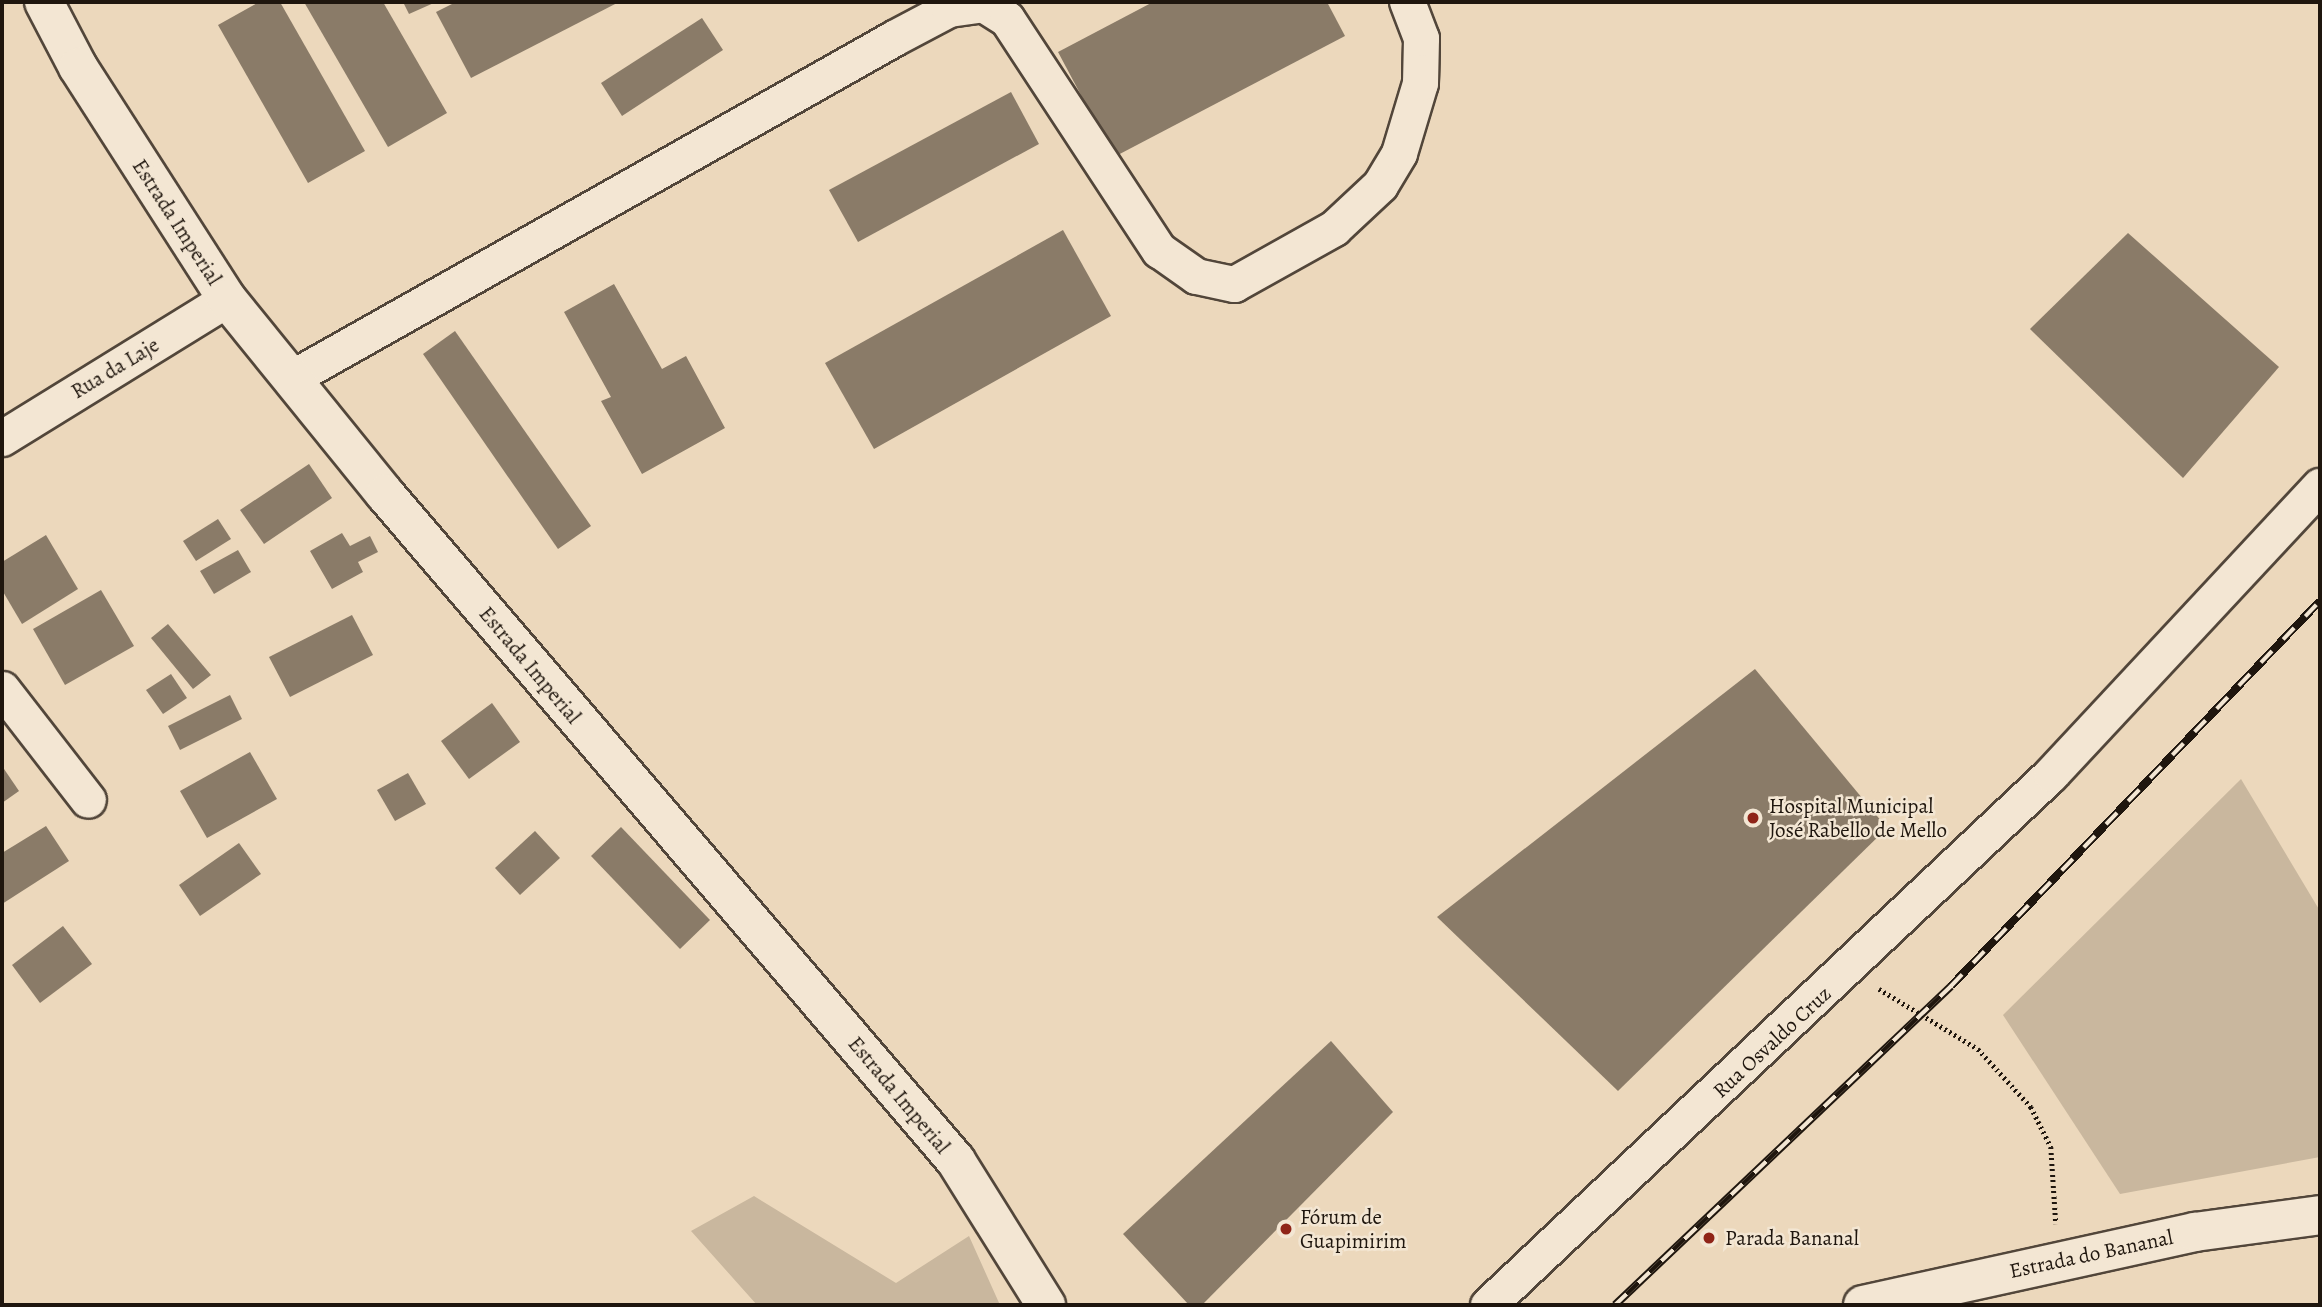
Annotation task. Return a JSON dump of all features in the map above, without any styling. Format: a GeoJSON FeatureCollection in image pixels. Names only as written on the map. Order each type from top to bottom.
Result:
{"type":"FeatureCollection","features":[{"type":"Feature","properties":{"kind":"street","name":"Estrada Imperial"},"geometry":{"type":"LineString","coordinates":[[44,2],[85,79],[228,299],[295,376],[384,495],[956,1161],[1046,1305]]}},
{"type":"Feature","properties":{"kind":"street"},"geometry":{"type":"LineString","coordinates":[[295,376],[894,38],[949,9],[983,4],[1007,19],[1159,250],[1196,276],[1234,284],[1334,228],[1380,185],[1399,152],[1420,82],[1421,38],[1407,2]]}},
{"type":"Feature","properties":{"kind":"street","name":"Rua da Laje"},"geometry":{"type":"LineString","coordinates":[[2,438],[228,299]]}},
{"type":"Feature","properties":{"kind":"street","name":"Rua Osvaldo Cruz"},"geometry":{"type":"LineString","coordinates":[[1488,1305],[1847,973],[2051,774],[2320,486]]}},
{"type":"Feature","properties":{"kind":"street"},"geometry":{"type":"LineString","coordinates":[[2,690],[88,800]]}},
{"type":"Feature","properties":{"kind":"street","name":"Estrada do Bananal"},"geometry":{"type":"LineString","coordinates":[[1881,1303],[2057,1261],[2320,1215]]}},
{"type":"Feature","properties":{"kind":"path"},"geometry":{"type":"LineString","coordinates":[[1847,973],[1924,1011],[1978,1049],[2031,1107],[2051,1147],[2057,1261]]}},
{"type":"Feature","properties":{"kind":"shaded area"},"geometry":{"type":"Polygon","coordinates":[[[2241,779],[2320,911],[2320,1157],[2120,1194],[2003,1015],[2241,779]]]}},
{"type":"Feature","properties":{"kind":"shaded area"},"geometry":{"type":"Polygon","coordinates":[[[754,1196],[896,1283],[969,1236],[1000,1305],[757,1305],[691,1231],[754,1196]]]}},
{"type":"Feature","properties":{"kind":"building"},"geometry":{"type":"Polygon","coordinates":[[[259,2],[280,2],[365,151],[308,183],[218,25],[259,2]]]}},
{"type":"Feature","properties":{"kind":"building"},"geometry":{"type":"Polygon","coordinates":[[[304,2],[383,2],[447,113],[388,147],[304,2]]]}},
{"type":"Feature","properties":{"kind":"building"},"geometry":{"type":"Polygon","coordinates":[[[403,2],[436,2],[409,14],[403,2]]]}},
{"type":"Feature","properties":{"kind":"building"},"geometry":{"type":"Polygon","coordinates":[[[456,2],[619,2],[471,78],[436,12],[456,2]]]}},
{"type":"Feature","properties":{"kind":"building"},"geometry":{"type":"Polygon","coordinates":[[[1153,2],[1327,2],[1345,36],[1114,157],[1058,52],[1153,2]]]}},
{"type":"Feature","properties":{"kind":"building"},"geometry":{"type":"Polygon","coordinates":[[[702,18],[723,50],[622,116],[601,83],[702,18]]]}},
{"type":"Feature","properties":{"kind":"building"},"geometry":{"type":"Polygon","coordinates":[[[1011,92],[1039,144],[858,242],[829,190],[1011,92]]]}},
{"type":"Feature","properties":{"kind":"building"},"geometry":{"type":"Polygon","coordinates":[[[1063,230],[1111,316],[874,449],[825,363],[1063,230]]]}},
{"type":"Feature","properties":{"kind":"building"},"geometry":{"type":"Polygon","coordinates":[[[2128,233],[2279,367],[2183,478],[2030,329],[2128,233]]]}},
{"type":"Feature","properties":{"kind":"building"},"geometry":{"type":"Polygon","coordinates":[[[614,284],[662,369],[686,356],[725,428],[642,474],[601,401],[611,397],[564,312],[614,284]]]}},
{"type":"Feature","properties":{"kind":"building"},"geometry":{"type":"Polygon","coordinates":[[[455,331],[591,526],[558,549],[423,354],[455,331]]]}},
{"type":"Feature","properties":{"kind":"building"},"geometry":{"type":"Polygon","coordinates":[[[309,464],[332,498],[264,544],[240,510],[309,464]]]}},
{"type":"Feature","properties":{"kind":"building"},"geometry":{"type":"Polygon","coordinates":[[[218,519],[231,539],[196,561],[183,541],[218,519]]]}},
{"type":"Feature","properties":{"kind":"building"},"geometry":{"type":"Polygon","coordinates":[[[342,533],[350,546],[370,536],[378,552],[358,562],[363,572],[332,589],[310,551],[342,533]]]}},
{"type":"Feature","properties":{"kind":"building"},"geometry":{"type":"Polygon","coordinates":[[[46,535],[78,589],[22,624],[2,590],[2,562],[46,535]]]}},
{"type":"Feature","properties":{"kind":"building"},"geometry":{"type":"Polygon","coordinates":[[[238,550],[251,572],[214,594],[200,571],[238,550]]]}},
{"type":"Feature","properties":{"kind":"building"},"geometry":{"type":"Polygon","coordinates":[[[101,590],[134,646],[65,685],[33,629],[101,590]]]}},
{"type":"Feature","properties":{"kind":"building"},"geometry":{"type":"Polygon","coordinates":[[[352,615],[373,655],[290,697],[269,657],[352,615]]]}},
{"type":"Feature","properties":{"kind":"building"},"geometry":{"type":"Polygon","coordinates":[[[168,624],[211,675],[193,689],[151,638],[168,624]]]}},
{"type":"Feature","properties":{"kind":"building"},"geometry":{"type":"Polygon","coordinates":[[[1755,669],[1887,828],[1618,1091],[1437,917],[1755,669]]]}},
{"type":"Feature","properties":{"kind":"building"},"geometry":{"type":"Polygon","coordinates":[[[171,674],[187,698],[163,714],[146,690],[171,674]]]}},
{"type":"Feature","properties":{"kind":"building"},"geometry":{"type":"Polygon","coordinates":[[[230,695],[242,719],[180,750],[168,726],[230,695]]]}},
{"type":"Feature","properties":{"kind":"building"},"geometry":{"type":"Polygon","coordinates":[[[492,703],[520,742],[469,779],[441,741],[492,703]]]}},
{"type":"Feature","properties":{"kind":"building"},"geometry":{"type":"Polygon","coordinates":[[[250,752],[277,799],[207,838],[180,791],[250,752]]]}},
{"type":"Feature","properties":{"kind":"building"},"geometry":{"type":"Polygon","coordinates":[[[2,766],[19,791],[2,803],[2,766]]]}},
{"type":"Feature","properties":{"kind":"building"},"geometry":{"type":"Polygon","coordinates":[[[408,773],[426,804],[395,821],[377,790],[408,773]]]}},
{"type":"Feature","properties":{"kind":"building"},"geometry":{"type":"Polygon","coordinates":[[[46,826],[69,861],[2,904],[2,853],[46,826]]]}},
{"type":"Feature","properties":{"kind":"building"},"geometry":{"type":"Polygon","coordinates":[[[621,827],[710,920],[680,949],[591,856],[621,827]]]}},
{"type":"Feature","properties":{"kind":"building"},"geometry":{"type":"Polygon","coordinates":[[[535,831],[560,858],[520,895],[495,868],[535,831]]]}},
{"type":"Feature","properties":{"kind":"building"},"geometry":{"type":"Polygon","coordinates":[[[239,843],[261,874],[200,916],[179,885],[239,843]]]}},
{"type":"Feature","properties":{"kind":"building"},"geometry":{"type":"Polygon","coordinates":[[[63,926],[92,964],[40,1003],[12,965],[63,926]]]}},
{"type":"Feature","properties":{"kind":"building"},"geometry":{"type":"Polygon","coordinates":[[[1331,1041],[1393,1112],[1202,1305],[1189,1305],[1123,1234],[1331,1041]]]}},
{"type":"Feature","properties":{"kind":"railway"},"geometry":{"type":"LineString","coordinates":[[1615,1305],[1951,986],[2320,601]]}},
{"type":"Feature","properties":{"kind":"place","name":"Hospital Municipal José Rabello de Mello"},"geometry":{"type":"Point","coordinates":[1753,818]}},
{"type":"Feature","properties":{"kind":"place","name":"Fórum de Guapimirim"},"geometry":{"type":"Point","coordinates":[1286,1229]}},
{"type":"Feature","properties":{"kind":"place","name":"Parada Bananal"},"geometry":{"type":"Point","coordinates":[1709,1238]}}]}
